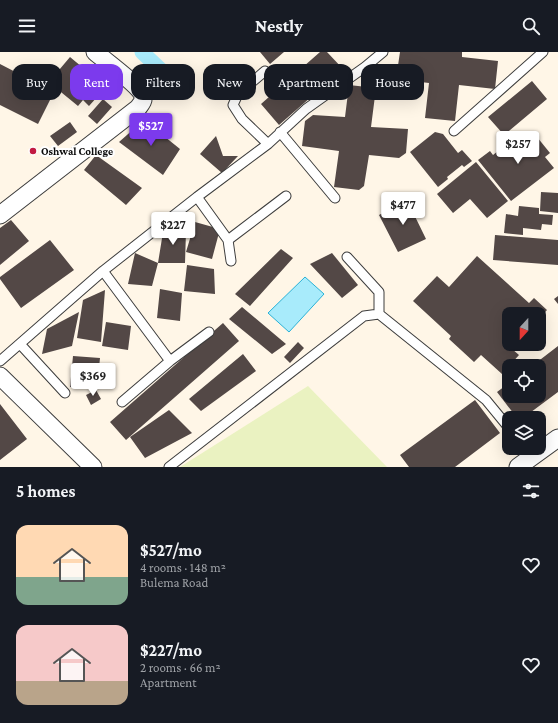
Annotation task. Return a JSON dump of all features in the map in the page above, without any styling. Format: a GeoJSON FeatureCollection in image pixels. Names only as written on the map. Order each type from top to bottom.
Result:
{"type":"FeatureCollection","features":[{"type":"Feature","properties":{"kind":"street"},"geometry":{"type":"LineString","coordinates":[[0,214],[138,108],[143,102],[143,97],[137,87],[95,52]]}},
{"type":"Feature","properties":{"kind":"street"},"geometry":{"type":"LineString","coordinates":[[1,380],[93,467]]}},
{"type":"Feature","properties":{"kind":"street"},"geometry":{"type":"LineString","coordinates":[[525,457],[558,438]]}},
{"type":"Feature","properties":{"kind":"lane"},"geometry":{"type":"LineString","coordinates":[[0,361],[103,272],[197,197],[268,144],[306,110],[383,52]]}},
{"type":"Feature","properties":{"kind":"lane"},"geometry":{"type":"LineString","coordinates":[[454,131],[543,52]]}},
{"type":"Feature","properties":{"kind":"lane"},"geometry":{"type":"LineString","coordinates":[[264,72],[238,94],[233,105],[242,119],[268,144]]}},
{"type":"Feature","properties":{"kind":"lane"},"geometry":{"type":"LineString","coordinates":[[280,132],[335,198]]}},
{"type":"Feature","properties":{"kind":"lane"},"geometry":{"type":"LineString","coordinates":[[228,240],[286,196]]}},
{"type":"Feature","properties":{"kind":"lane"},"geometry":{"type":"LineString","coordinates":[[197,197],[228,240],[231,261]]}},
{"type":"Feature","properties":{"kind":"lane"},"geometry":{"type":"LineString","coordinates":[[346,257],[378,292],[379,314]]}},
{"type":"Feature","properties":{"kind":"lane"},"geometry":{"type":"LineString","coordinates":[[103,272],[170,362]]}},
{"type":"Feature","properties":{"kind":"lane"},"geometry":{"type":"LineString","coordinates":[[169,467],[364,316],[379,314],[486,400],[502,419]]}},
{"type":"Feature","properties":{"kind":"lane"},"geometry":{"type":"LineString","coordinates":[[122,402],[209,332]]}},
{"type":"Feature","properties":{"kind":"lane"},"geometry":{"type":"LineString","coordinates":[[20,344],[66,393]]}},
{"type":"Feature","properties":{"kind":"green space"},"geometry":{"type":"Polygon","coordinates":[[[308,386],[387,467],[180,467],[308,386]]]}},
{"type":"Feature","properties":{"kind":"water"},"geometry":{"type":"Polygon","coordinates":[[[305,277],[324,294],[289,332],[268,313],[305,277]]]}},
{"type":"Feature","properties":{"kind":"building"},"geometry":{"type":"Polygon","coordinates":[[[260,52],[284,52],[270,64],[260,52]]]}},
{"type":"Feature","properties":{"kind":"building"},"geometry":{"type":"Polygon","coordinates":[[[320,52],[327,52],[338,64],[306,64],[320,52]]]}},
{"type":"Feature","properties":{"kind":"building"},"geometry":{"type":"Polygon","coordinates":[[[400,52],[462,52],[462,57],[498,61],[495,89],[459,85],[455,121],[425,118],[429,83],[424,82],[424,64],[398,64],[400,52]]]}},
{"type":"Feature","properties":{"kind":"building"},"geometry":{"type":"Polygon","coordinates":[[[70,57],[78,64],[70,64],[70,99],[62,93],[62,66],[70,57]]]}},
{"type":"Feature","properties":{"kind":"building"},"geometry":{"type":"Polygon","coordinates":[[[0,64],[12,70],[12,100],[50,100],[38,124],[0,105],[0,64]]]}},
{"type":"Feature","properties":{"kind":"building"},"geometry":{"type":"Polygon","coordinates":[[[532,81],[547,99],[504,135],[488,117],[532,81]]]}},
{"type":"Feature","properties":{"kind":"building"},"geometry":{"type":"Polygon","coordinates":[[[353,85],[361,86],[361,100],[374,100],[371,127],[408,129],[406,153],[399,158],[369,155],[364,186],[359,190],[334,187],[339,151],[302,146],[305,121],[313,115],[345,117],[347,100],[353,100],[353,85]]]}},
{"type":"Feature","properties":{"kind":"building"},"geometry":{"type":"Polygon","coordinates":[[[71,100],[83,100],[78,106],[71,100]]]}},
{"type":"Feature","properties":{"kind":"building"},"geometry":{"type":"Polygon","coordinates":[[[83,100],[94,100],[89,106],[83,100]]]}},
{"type":"Feature","properties":{"kind":"building"},"geometry":{"type":"Polygon","coordinates":[[[102,100],[112,107],[97,124],[88,116],[102,100]]]}},
{"type":"Feature","properties":{"kind":"building"},"geometry":{"type":"Polygon","coordinates":[[[266,100],[308,100],[279,125],[261,104],[266,100]]]}},
{"type":"Feature","properties":{"kind":"building"},"geometry":{"type":"Polygon","coordinates":[[[144,120],[180,149],[163,175],[119,142],[144,120]]]}},
{"type":"Feature","properties":{"kind":"building"},"geometry":{"type":"Polygon","coordinates":[[[70,122],[77,132],[58,146],[50,136],[70,122]]]}},
{"type":"Feature","properties":{"kind":"building"},"geometry":{"type":"Polygon","coordinates":[[[523,131],[531,141],[537,137],[550,153],[545,157],[554,168],[511,201],[478,160],[490,151],[493,155],[523,131]]]}},
{"type":"Feature","properties":{"kind":"building"},"geometry":{"type":"Polygon","coordinates":[[[435,132],[443,134],[458,153],[462,150],[472,161],[464,167],[462,165],[447,177],[448,179],[438,187],[410,152],[435,132]]]}},
{"type":"Feature","properties":{"kind":"building"},"geometry":{"type":"Polygon","coordinates":[[[216,136],[223,156],[238,156],[222,173],[200,154],[216,136]]]}},
{"type":"Feature","properties":{"kind":"building"},"geometry":{"type":"Polygon","coordinates":[[[96,155],[142,188],[126,205],[84,170],[96,155]]]}},
{"type":"Feature","properties":{"kind":"building"},"geometry":{"type":"Polygon","coordinates":[[[476,162],[508,201],[487,218],[470,199],[453,213],[437,194],[476,162]]]}},
{"type":"Feature","properties":{"kind":"building"},"geometry":{"type":"Polygon","coordinates":[[[541,192],[558,193],[558,213],[540,211],[541,192]]]}},
{"type":"Feature","properties":{"kind":"building"},"geometry":{"type":"Polygon","coordinates":[[[407,200],[426,239],[398,252],[379,215],[407,200]]]}},
{"type":"Feature","properties":{"kind":"building"},"geometry":{"type":"Polygon","coordinates":[[[519,206],[539,208],[539,214],[553,215],[552,225],[542,224],[541,230],[523,228],[523,235],[504,233],[506,214],[518,216],[519,206]]]}},
{"type":"Feature","properties":{"kind":"building"},"geometry":{"type":"Polygon","coordinates":[[[11,220],[29,241],[0,265],[0,228],[11,220]]]}},
{"type":"Feature","properties":{"kind":"building"},"geometry":{"type":"Polygon","coordinates":[[[195,222],[220,229],[212,259],[186,252],[195,222]]]}},
{"type":"Feature","properties":{"kind":"building"},"geometry":{"type":"Polygon","coordinates":[[[164,226],[186,231],[185,263],[158,263],[164,226]]]}},
{"type":"Feature","properties":{"kind":"building"},"geometry":{"type":"Polygon","coordinates":[[[495,235],[558,240],[558,265],[493,260],[495,235]]]}},
{"type":"Feature","properties":{"kind":"building"},"geometry":{"type":"Polygon","coordinates":[[[50,240],[74,270],[21,308],[0,277],[50,240]]]}},
{"type":"Feature","properties":{"kind":"building"},"geometry":{"type":"Polygon","coordinates":[[[281,249],[293,258],[250,306],[235,294],[281,249]]]}},
{"type":"Feature","properties":{"kind":"building"},"geometry":{"type":"Polygon","coordinates":[[[135,253],[158,263],[152,286],[128,284],[135,253]]]}},
{"type":"Feature","properties":{"kind":"building"},"geometry":{"type":"Polygon","coordinates":[[[332,253],[358,285],[342,298],[310,264],[332,253]]]}},
{"type":"Feature","properties":{"kind":"building"},"geometry":{"type":"Polygon","coordinates":[[[477,256],[529,303],[534,298],[544,307],[502,307],[502,351],[514,351],[519,355],[515,359],[502,359],[502,374],[481,355],[474,362],[449,339],[451,336],[413,301],[437,276],[449,287],[477,256]]]}},
{"type":"Feature","properties":{"kind":"building"},"geometry":{"type":"Polygon","coordinates":[[[187,265],[214,269],[215,294],[184,291],[187,265]]]}},
{"type":"Feature","properties":{"kind":"building"},"geometry":{"type":"Polygon","coordinates":[[[160,289],[182,293],[180,321],[157,318],[160,289]]]}},
{"type":"Feature","properties":{"kind":"building"},"geometry":{"type":"Polygon","coordinates":[[[105,290],[101,342],[77,338],[83,300],[105,290]]]}},
{"type":"Feature","properties":{"kind":"building"},"geometry":{"type":"Polygon","coordinates":[[[558,296],[558,304],[554,299],[558,296]]]}},
{"type":"Feature","properties":{"kind":"building"},"geometry":{"type":"Polygon","coordinates":[[[242,307],[286,344],[272,354],[229,319],[242,307]]]}},
{"type":"Feature","properties":{"kind":"building"},"geometry":{"type":"Polygon","coordinates":[[[79,312],[72,346],[42,354],[47,329],[79,312]]]}},
{"type":"Feature","properties":{"kind":"building"},"geometry":{"type":"Polygon","coordinates":[[[106,322],[131,326],[128,350],[102,346],[106,322]]]}},
{"type":"Feature","properties":{"kind":"building"},"geometry":{"type":"Polygon","coordinates":[[[223,323],[239,341],[126,440],[110,422],[223,323]]]}},
{"type":"Feature","properties":{"kind":"building"},"geometry":{"type":"Polygon","coordinates":[[[298,342],[304,348],[290,363],[284,357],[298,342]]]}},
{"type":"Feature","properties":{"kind":"building"},"geometry":{"type":"Polygon","coordinates":[[[558,346],[558,392],[546,401],[546,359],[541,359],[558,346]]]}},
{"type":"Feature","properties":{"kind":"building"},"geometry":{"type":"Polygon","coordinates":[[[243,354],[256,371],[201,411],[189,399],[243,354]]]}},
{"type":"Feature","properties":{"kind":"building"},"geometry":{"type":"Polygon","coordinates":[[[73,356],[100,358],[97,388],[70,387],[73,356]]]}},
{"type":"Feature","properties":{"kind":"building"},"geometry":{"type":"Polygon","coordinates":[[[502,388],[502,398],[497,392],[502,388]]]}},
{"type":"Feature","properties":{"kind":"building"},"geometry":{"type":"Polygon","coordinates":[[[96,390],[101,399],[91,405],[86,395],[96,390]]]}},
{"type":"Feature","properties":{"kind":"building"},"geometry":{"type":"Polygon","coordinates":[[[475,400],[500,433],[455,467],[409,467],[400,455],[475,400]]]}},
{"type":"Feature","properties":{"kind":"building"},"geometry":{"type":"Polygon","coordinates":[[[505,403],[543,403],[532,411],[512,411],[505,403]]]}},
{"type":"Feature","properties":{"kind":"building"},"geometry":{"type":"Polygon","coordinates":[[[0,404],[27,439],[0,460],[0,404]]]}},
{"type":"Feature","properties":{"kind":"building"},"geometry":{"type":"Polygon","coordinates":[[[169,410],[192,433],[145,458],[130,437],[169,410]]]}},
{"type":"Feature","properties":{"kind":"waterway"},"geometry":{"type":"LineString","coordinates":[[142,52],[155,64]]}},
{"type":"Feature","properties":{"kind":"place","name":"Oshwal College"},"geometry":{"type":"Point","coordinates":[33,151]}}]}
